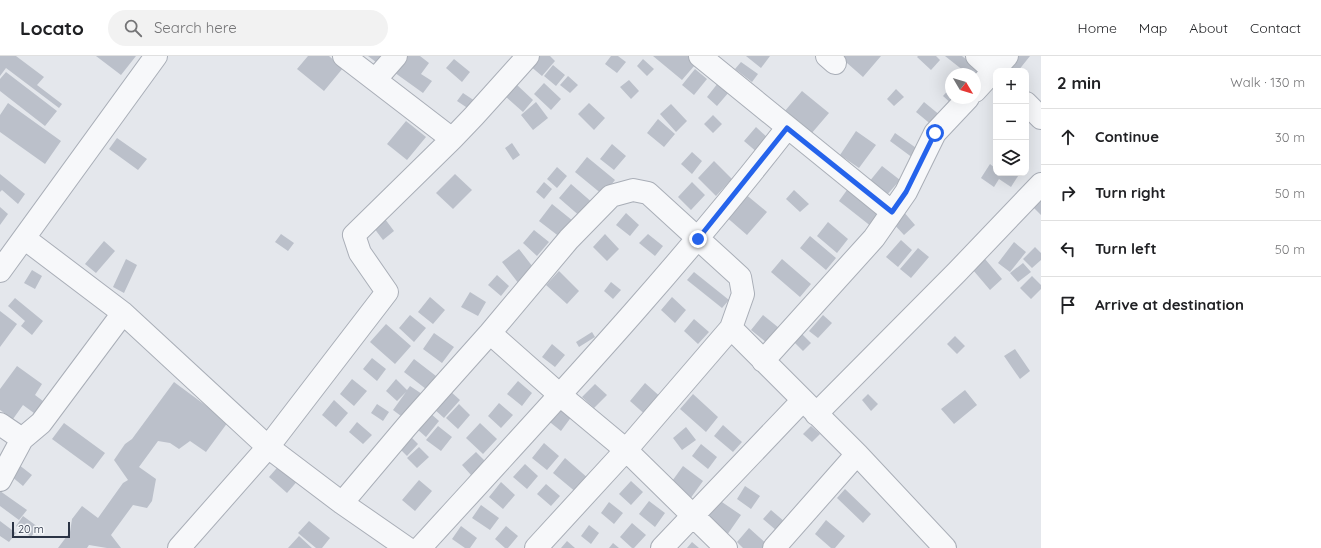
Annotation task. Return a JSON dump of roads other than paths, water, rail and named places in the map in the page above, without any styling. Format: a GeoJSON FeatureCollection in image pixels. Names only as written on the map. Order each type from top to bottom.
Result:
{"type":"FeatureCollection","features":[{"type":"Feature","properties":{"kind":"street"},"geometry":{"type":"LineString","coordinates":[[0,271],[156,56]]}},
{"type":"Feature","properties":{"kind":"street"},"geometry":{"type":"LineString","coordinates":[[344,56],[452,138]]}},
{"type":"Feature","properties":{"kind":"street"},"geometry":{"type":"LineString","coordinates":[[376,80],[396,56]]}},
{"type":"Feature","properties":{"kind":"street"},"geometry":{"type":"LineString","coordinates":[[179,548],[268,447],[387,292],[360,252],[354,235],[474,116],[528,56]]}},
{"type":"Feature","properties":{"kind":"street"},"geometry":{"type":"LineString","coordinates":[[700,56],[892,212]]}},
{"type":"Feature","properties":{"kind":"street"},"geometry":{"type":"LineString","coordinates":[[977,56],[999,67],[981,85]]}},
{"type":"Feature","properties":{"kind":"street"},"geometry":{"type":"LineString","coordinates":[[763,361],[874,238],[906,192],[935,133],[962,104]]}},
{"type":"Feature","properties":{"kind":"street"},"geometry":{"type":"LineString","coordinates":[[1027,104],[1041,118]]}},
{"type":"Feature","properties":{"kind":"street"},"geometry":{"type":"LineString","coordinates":[[420,548],[560,395],[698,239],[787,128]]}},
{"type":"Feature","properties":{"kind":"street"},"geometry":{"type":"LineString","coordinates":[[662,548],[692,516],[957,272],[1041,184]]}},
{"type":"Feature","properties":{"kind":"street"},"geometry":{"type":"LineString","coordinates":[[342,504],[406,426],[490,333],[569,239],[611,196],[633,190],[648,193],[740,277],[743,294],[731,328],[626,450],[536,548]]}},
{"type":"Feature","properties":{"kind":"street"},"geometry":{"type":"LineString","coordinates":[[24,238],[123,314],[268,447],[342,504],[407,548]]}},
{"type":"Feature","properties":{"kind":"street"},"geometry":{"type":"LineString","coordinates":[[0,480],[22,439],[41,423],[123,314]]}},
{"type":"Feature","properties":{"kind":"street"},"geometry":{"type":"LineString","coordinates":[[731,328],[857,454],[945,548]]}},
{"type":"Feature","properties":{"kind":"street"},"geometry":{"type":"LineString","coordinates":[[490,333],[560,395],[626,450],[726,548]]}},
{"type":"Feature","properties":{"kind":"street"},"geometry":{"type":"LineString","coordinates":[[0,424],[22,439]]}},
{"type":"Feature","properties":{"kind":"street"},"geometry":{"type":"LineString","coordinates":[[774,548],[857,454]]}}]}
